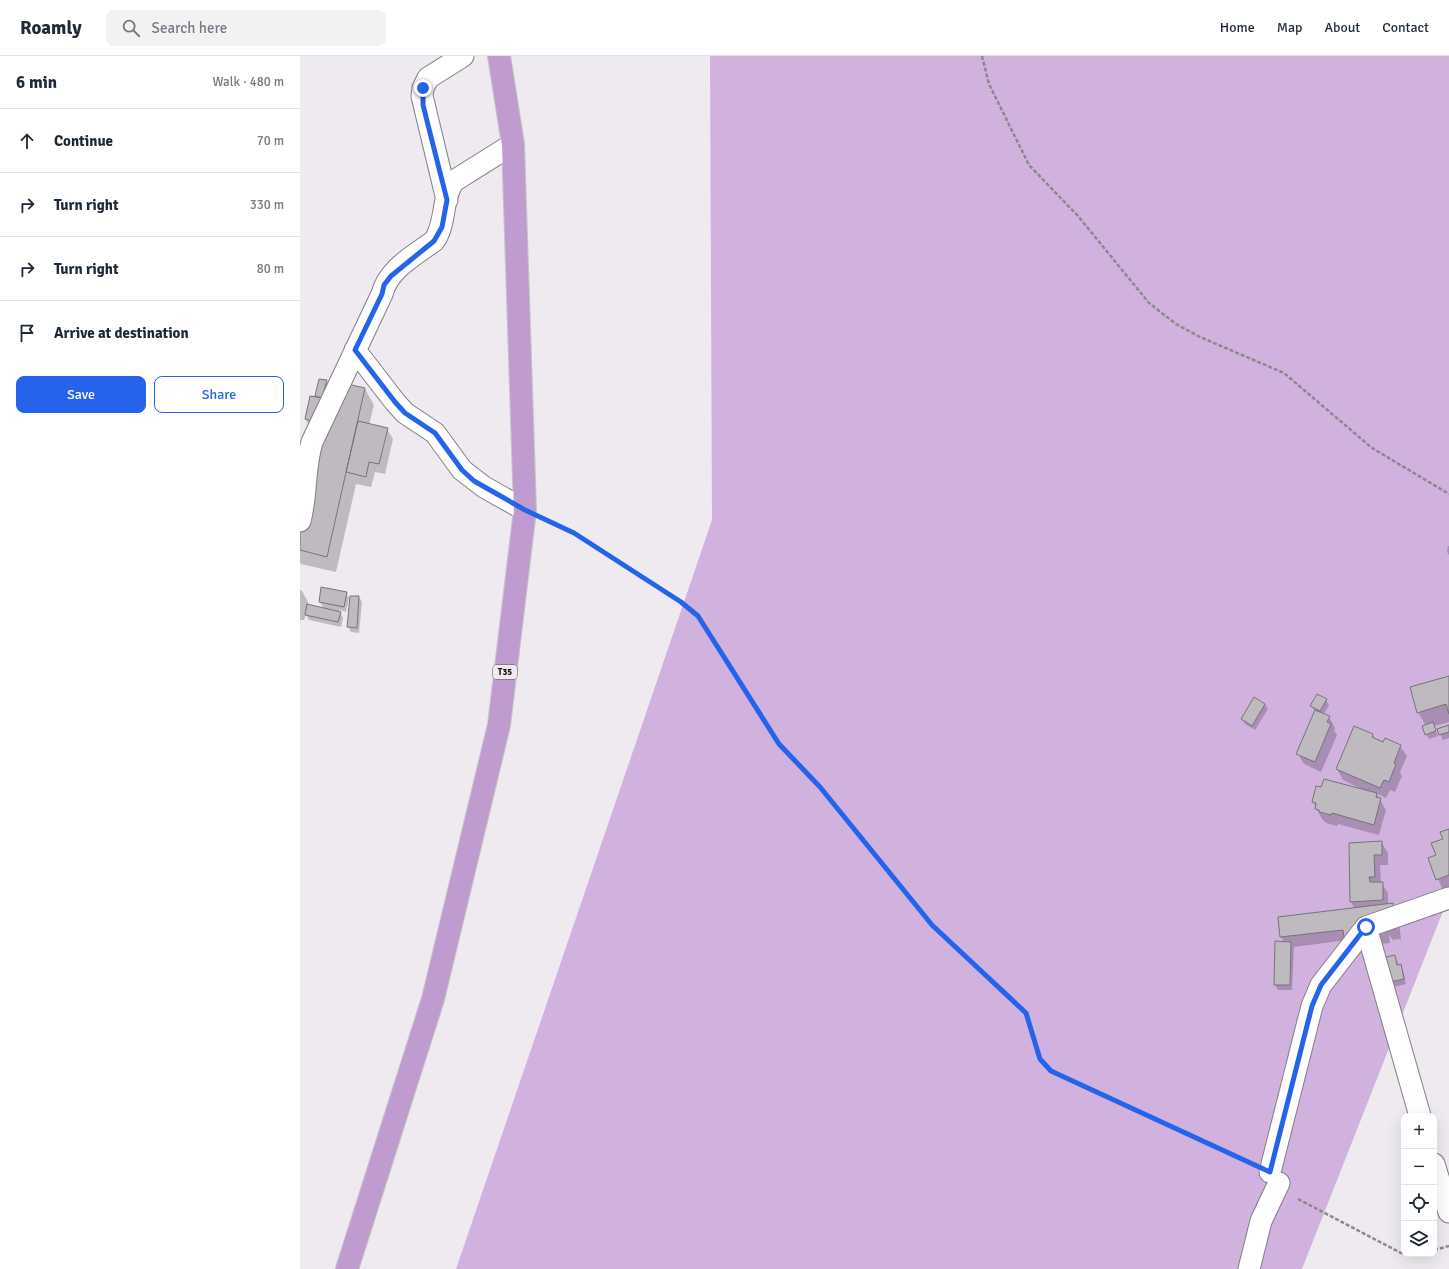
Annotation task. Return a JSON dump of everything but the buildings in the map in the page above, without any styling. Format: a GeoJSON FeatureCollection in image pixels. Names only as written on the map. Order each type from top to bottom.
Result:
{"type":"FeatureCollection","features":[{"type":"Feature","properties":{"kind":"highway","name":"T35"},"geometry":{"type":"LineString","coordinates":[[347,1269],[433,999],[497,732],[525,510],[513,144],[499,56]]}},
{"type":"Feature","properties":{"kind":"street"},"geometry":{"type":"LineString","coordinates":[[447,200],[422,96],[423,88],[428,78],[463,56]]}},
{"type":"Feature","properties":{"kind":"street"},"geometry":{"type":"LineString","coordinates":[[300,521],[304,500],[307,457],[312,442],[387,280],[396,270],[434,241],[439,234],[448,190],[454,181],[513,144]]}},
{"type":"Feature","properties":{"kind":"street"},"geometry":{"type":"LineString","coordinates":[[355,350],[395,402],[405,413],[435,433],[462,470],[484,487],[525,510]]}},
{"type":"Feature","properties":{"kind":"street"},"geometry":{"type":"LineString","coordinates":[[1249,1269],[1261,1221],[1275,1177],[1312,1006],[1321,985],[1366,927],[1449,898]]}},
{"type":"Feature","properties":{"kind":"street"},"geometry":{"type":"LineString","coordinates":[[1366,927],[1419,1113]]}},
{"type":"Feature","properties":{"kind":"street"},"geometry":{"type":"LineString","coordinates":[[1437,1174],[1449,1212]]}},
{"type":"Feature","properties":{"kind":"path"},"geometry":{"type":"LineString","coordinates":[[982,56],[989,84],[1029,165],[1078,216],[1149,303],[1176,324],[1194,334],[1284,373],[1372,448],[1449,494]]}},
{"type":"Feature","properties":{"kind":"path"},"geometry":{"type":"LineString","coordinates":[[525,510],[574,533],[681,602],[698,616],[779,744],[820,787],[932,925],[1026,1013],[1040,1059],[1051,1071],[1275,1177],[1286,1192],[1292,1196],[1401,1253]]}},
{"type":"Feature","properties":{"kind":"path"},"geometry":{"type":"LineString","coordinates":[[1437,1249],[1449,1246]]}},
{"type":"Feature","properties":{"kind":"shaded area"},"geometry":{"type":"Polygon","coordinates":[[[710,56],[1449,56],[1449,896],[1302,1269],[456,1269],[712,520],[710,56]]]}},
{"type":"Feature","properties":{"kind":"route"},"geometry":{"type":"LineString","coordinates":[[423,88],[423,105],[447,200],[442,227],[434,241],[396,270],[384,285],[382,294],[355,350],[395,402],[405,413],[435,433],[444,443],[462,470],[474,481],[525,510],[574,533],[681,602],[698,616],[779,744],[820,787],[932,925],[1026,1013],[1029,1018],[1040,1059],[1051,1071],[1270,1172],[1312,1006],[1321,985],[1366,927]]}}]}
